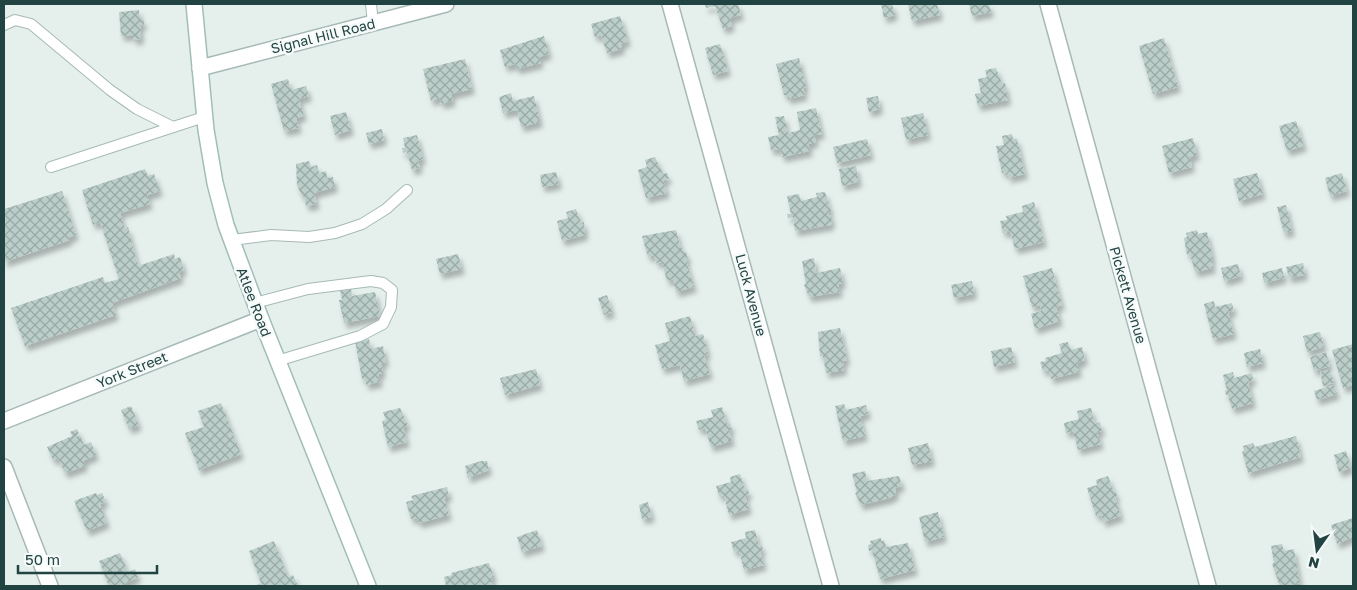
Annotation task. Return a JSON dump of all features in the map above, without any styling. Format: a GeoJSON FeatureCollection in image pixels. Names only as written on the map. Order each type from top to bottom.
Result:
{"type":"FeatureCollection","features":[{"type":"Feature","properties":{"kind":"street","name":"Atlee Road"},"geometry":{"type":"LineString","coordinates":[[194,4],[204,117],[215,183],[232,240],[261,319],[368,586]]}},
{"type":"Feature","properties":{"kind":"street","name":"Signal Hill Road"},"geometry":{"type":"LineString","coordinates":[[200,68],[446,4]]}},
{"type":"Feature","properties":{"kind":"street","name":"Luck Avenue"},"geometry":{"type":"LineString","coordinates":[[670,4],[831,586]]}},
{"type":"Feature","properties":{"kind":"street","name":"Pickett Avenue"},"geometry":{"type":"LineString","coordinates":[[1048,4],[1208,586]]}},
{"type":"Feature","properties":{"kind":"street","name":"York Street"},"geometry":{"type":"LineString","coordinates":[[4,421],[261,319]]}},
{"type":"Feature","properties":{"kind":"street"},"geometry":{"type":"LineString","coordinates":[[4,467],[50,586]]}},
{"type":"Feature","properties":{"kind":"lane"},"geometry":{"type":"LineString","coordinates":[[371,4],[373,23]]}},
{"type":"Feature","properties":{"kind":"lane"},"geometry":{"type":"LineString","coordinates":[[4,25],[15,20],[31,24],[137,110],[173,127]]}},
{"type":"Feature","properties":{"kind":"lane"},"geometry":{"type":"LineString","coordinates":[[51,167],[204,117]]}},
{"type":"Feature","properties":{"kind":"lane"},"geometry":{"type":"LineString","coordinates":[[232,240],[271,235],[309,237],[334,233],[362,224],[386,209],[407,190]]}},
{"type":"Feature","properties":{"kind":"lane"},"geometry":{"type":"LineString","coordinates":[[255,303],[308,289],[371,281],[383,283],[392,290],[390,307],[383,324],[360,336],[278,361]]}},
{"type":"Feature","properties":{"kind":"building"},"geometry":{"type":"Polygon","coordinates":[[[705,4],[738,4],[741,15],[730,18],[732,26],[723,29],[715,6],[706,8],[705,4]]]}},
{"type":"Feature","properties":{"kind":"building"},"geometry":{"type":"Polygon","coordinates":[[[881,4],[892,4],[895,15],[884,18],[881,4]]]}},
{"type":"Feature","properties":{"kind":"building"},"geometry":{"type":"Polygon","coordinates":[[[908,4],[937,4],[940,15],[912,21],[908,4]]]}},
{"type":"Feature","properties":{"kind":"building"},"geometry":{"type":"Polygon","coordinates":[[[969,4],[989,4],[991,12],[972,16],[969,4]]]}},
{"type":"Feature","properties":{"kind":"building"},"geometry":{"type":"Polygon","coordinates":[[[139,10],[140,20],[144,20],[144,25],[140,25],[141,39],[134,40],[133,35],[121,36],[119,12],[139,10]]]}},
{"type":"Feature","properties":{"kind":"building"},"geometry":{"type":"Polygon","coordinates":[[[620,16],[628,41],[621,44],[622,49],[607,53],[601,35],[595,37],[591,24],[620,16]]]}},
{"type":"Feature","properties":{"kind":"building"},"geometry":{"type":"Polygon","coordinates":[[[544,36],[549,54],[539,57],[541,63],[517,69],[515,64],[505,67],[500,50],[544,36]]]}},
{"type":"Feature","properties":{"kind":"building"},"geometry":{"type":"Polygon","coordinates":[[[1164,38],[1178,87],[1153,94],[1139,46],[1164,38]]]}},
{"type":"Feature","properties":{"kind":"building"},"geometry":{"type":"Polygon","coordinates":[[[720,44],[728,71],[713,75],[705,48],[720,44]]]}},
{"type":"Feature","properties":{"kind":"building"},"geometry":{"type":"Polygon","coordinates":[[[799,58],[806,87],[803,88],[805,95],[788,99],[787,95],[784,95],[776,64],[799,58]]]}},
{"type":"Feature","properties":{"kind":"building"},"geometry":{"type":"Polygon","coordinates":[[[465,59],[472,89],[451,94],[453,101],[441,104],[440,98],[431,101],[423,69],[465,59]]]}},
{"type":"Feature","properties":{"kind":"building"},"geometry":{"type":"Polygon","coordinates":[[[996,68],[1002,84],[1005,83],[1008,100],[978,106],[975,94],[981,93],[978,79],[987,77],[985,70],[996,68]]]}},
{"type":"Feature","properties":{"kind":"building"},"geometry":{"type":"Polygon","coordinates":[[[288,79],[291,90],[306,86],[309,96],[299,99],[304,116],[296,118],[299,128],[284,131],[271,84],[288,79]]]}},
{"type":"Feature","properties":{"kind":"building"},"geometry":{"type":"Polygon","coordinates":[[[511,93],[513,101],[534,96],[540,122],[521,127],[517,110],[503,113],[499,97],[511,93]]]}},
{"type":"Feature","properties":{"kind":"building"},"geometry":{"type":"Polygon","coordinates":[[[878,96],[880,109],[869,112],[866,98],[878,96]]]}},
{"type":"Feature","properties":{"kind":"building"},"geometry":{"type":"Polygon","coordinates":[[[816,108],[822,134],[814,135],[816,142],[808,144],[810,151],[782,157],[780,149],[771,150],[768,137],[779,135],[775,117],[784,116],[788,133],[800,130],[797,112],[816,108]]]}},
{"type":"Feature","properties":{"kind":"building"},"geometry":{"type":"Polygon","coordinates":[[[346,112],[351,130],[335,135],[330,116],[346,112]]]}},
{"type":"Feature","properties":{"kind":"building"},"geometry":{"type":"Polygon","coordinates":[[[923,113],[928,135],[906,140],[901,118],[923,113]]]}},
{"type":"Feature","properties":{"kind":"building"},"geometry":{"type":"Polygon","coordinates":[[[1296,121],[1304,146],[1287,151],[1279,126],[1296,121]]]}},
{"type":"Feature","properties":{"kind":"building"},"geometry":{"type":"Polygon","coordinates":[[[382,129],[384,140],[369,144],[366,133],[382,129]]]}},
{"type":"Feature","properties":{"kind":"building"},"geometry":{"type":"Polygon","coordinates":[[[1012,134],[1013,139],[1017,139],[1025,174],[1007,178],[1009,172],[1002,173],[996,146],[1004,145],[1002,136],[1012,134]]]}},
{"type":"Feature","properties":{"kind":"building"},"geometry":{"type":"Polygon","coordinates":[[[417,135],[423,159],[418,161],[420,168],[412,170],[407,152],[403,153],[402,148],[405,148],[403,138],[417,135]]]}},
{"type":"Feature","properties":{"kind":"building"},"geometry":{"type":"Polygon","coordinates":[[[1193,138],[1197,155],[1190,157],[1192,167],[1169,173],[1162,146],[1193,138]]]}},
{"type":"Feature","properties":{"kind":"building"},"geometry":{"type":"Polygon","coordinates":[[[867,139],[871,155],[837,163],[833,147],[867,139]]]}},
{"type":"Feature","properties":{"kind":"building"},"geometry":{"type":"Polygon","coordinates":[[[655,157],[663,174],[667,173],[669,179],[663,180],[667,193],[646,198],[638,170],[647,167],[645,160],[655,157]]]}},
{"type":"Feature","properties":{"kind":"building"},"geometry":{"type":"Polygon","coordinates":[[[309,161],[311,167],[317,165],[319,173],[326,171],[327,178],[333,177],[335,187],[314,193],[317,204],[306,206],[304,196],[302,196],[297,185],[296,164],[309,161]]]}},
{"type":"Feature","properties":{"kind":"building"},"geometry":{"type":"Polygon","coordinates":[[[856,166],[859,182],[842,186],[839,169],[856,166]]]}},
{"type":"Feature","properties":{"kind":"building"},"geometry":{"type":"Polygon","coordinates":[[[145,169],[148,176],[154,174],[160,191],[147,195],[150,204],[120,213],[125,229],[128,227],[138,266],[174,254],[175,259],[180,257],[184,270],[179,272],[181,278],[112,303],[116,315],[25,346],[11,308],[103,277],[105,283],[119,279],[100,222],[93,225],[82,190],[145,169]]]}},
{"type":"Feature","properties":{"kind":"building"},"geometry":{"type":"Polygon","coordinates":[[[556,172],[559,184],[542,187],[540,175],[556,172]]]}},
{"type":"Feature","properties":{"kind":"building"},"geometry":{"type":"Polygon","coordinates":[[[1257,173],[1263,194],[1239,201],[1233,179],[1257,173]]]}},
{"type":"Feature","properties":{"kind":"building"},"geometry":{"type":"Polygon","coordinates":[[[1342,173],[1347,191],[1330,196],[1325,178],[1342,173]]]}},
{"type":"Feature","properties":{"kind":"building"},"geometry":{"type":"Polygon","coordinates":[[[62,191],[76,235],[69,237],[70,240],[4,262],[4,209],[62,191]]]}},
{"type":"Feature","properties":{"kind":"building"},"geometry":{"type":"Polygon","coordinates":[[[825,192],[828,202],[826,204],[829,204],[831,212],[828,212],[829,216],[832,215],[831,225],[795,231],[793,217],[788,218],[787,214],[791,214],[787,196],[799,194],[801,201],[817,197],[816,193],[825,192]]]}},
{"type":"Feature","properties":{"kind":"building"},"geometry":{"type":"Polygon","coordinates":[[[1034,202],[1044,242],[1015,249],[1010,231],[1003,233],[1000,221],[1007,220],[1006,216],[1023,212],[1022,206],[1034,202]]]}},
{"type":"Feature","properties":{"kind":"building"},"geometry":{"type":"Polygon","coordinates":[[[1286,205],[1292,231],[1284,233],[1277,207],[1286,205]]]}},
{"type":"Feature","properties":{"kind":"building"},"geometry":{"type":"Polygon","coordinates":[[[576,209],[581,223],[584,222],[585,235],[562,241],[557,221],[568,218],[566,212],[576,209]]]}},
{"type":"Feature","properties":{"kind":"building"},"geometry":{"type":"Polygon","coordinates":[[[676,230],[680,245],[684,252],[686,252],[688,259],[686,260],[694,287],[676,292],[673,279],[667,281],[662,262],[656,263],[654,255],[648,257],[642,236],[676,230]]]}},
{"type":"Feature","properties":{"kind":"building"},"geometry":{"type":"Polygon","coordinates":[[[1197,230],[1198,234],[1207,232],[1213,268],[1195,272],[1190,254],[1187,255],[1184,238],[1187,237],[1186,233],[1197,230]]]}},
{"type":"Feature","properties":{"kind":"building"},"geometry":{"type":"Polygon","coordinates":[[[458,254],[462,269],[440,274],[436,259],[458,254]]]}},
{"type":"Feature","properties":{"kind":"building"},"geometry":{"type":"Polygon","coordinates":[[[814,258],[816,273],[840,268],[843,283],[838,284],[840,292],[809,297],[804,285],[806,284],[802,261],[814,258]]]}},
{"type":"Feature","properties":{"kind":"building"},"geometry":{"type":"Polygon","coordinates":[[[1303,263],[1305,275],[1289,278],[1286,267],[1303,263]]]}},
{"type":"Feature","properties":{"kind":"building"},"geometry":{"type":"Polygon","coordinates":[[[1238,264],[1241,276],[1224,281],[1221,268],[1238,264]]]}},
{"type":"Feature","properties":{"kind":"building"},"geometry":{"type":"Polygon","coordinates":[[[1052,268],[1062,305],[1056,307],[1060,321],[1035,329],[1031,314],[1041,311],[1040,305],[1032,307],[1023,276],[1052,268]]]}},
{"type":"Feature","properties":{"kind":"building"},"geometry":{"type":"Polygon","coordinates":[[[1282,268],[1284,278],[1264,283],[1262,273],[1282,268]]]}},
{"type":"Feature","properties":{"kind":"building"},"geometry":{"type":"Polygon","coordinates":[[[972,281],[974,294],[954,298],[951,285],[972,281]]]}},
{"type":"Feature","properties":{"kind":"building"},"geometry":{"type":"Polygon","coordinates":[[[351,289],[352,296],[375,292],[380,316],[344,323],[339,300],[342,300],[340,291],[351,289]]]}},
{"type":"Feature","properties":{"kind":"building"},"geometry":{"type":"Polygon","coordinates":[[[607,295],[612,312],[604,315],[598,298],[607,295]]]}},
{"type":"Feature","properties":{"kind":"building"},"geometry":{"type":"Polygon","coordinates":[[[1214,301],[1215,307],[1232,303],[1234,311],[1228,312],[1234,334],[1213,339],[1204,304],[1214,301]]]}},
{"type":"Feature","properties":{"kind":"building"},"geometry":{"type":"Polygon","coordinates":[[[690,316],[695,336],[703,334],[708,354],[704,355],[710,374],[684,381],[680,365],[662,369],[655,345],[670,341],[665,323],[690,316]]]}},
{"type":"Feature","properties":{"kind":"building"},"geometry":{"type":"Polygon","coordinates":[[[840,328],[847,360],[843,361],[844,370],[826,373],[823,356],[820,356],[818,332],[840,328]]]}},
{"type":"Feature","properties":{"kind":"building"},"geometry":{"type":"Polygon","coordinates":[[[1320,332],[1324,347],[1307,352],[1303,336],[1320,332]]]}},
{"type":"Feature","properties":{"kind":"building"},"geometry":{"type":"Polygon","coordinates":[[[369,339],[371,349],[383,346],[386,362],[381,363],[383,373],[378,374],[380,382],[366,385],[365,378],[362,379],[355,341],[369,339]]]}},
{"type":"Feature","properties":{"kind":"building"},"geometry":{"type":"Polygon","coordinates":[[[1068,342],[1071,350],[1082,347],[1085,360],[1077,363],[1079,372],[1051,379],[1049,370],[1043,371],[1040,362],[1046,361],[1045,358],[1062,353],[1059,344],[1068,342]]]}},
{"type":"Feature","properties":{"kind":"building"},"geometry":{"type":"Polygon","coordinates":[[[1353,344],[1353,385],[1343,388],[1332,350],[1353,344]]]}},
{"type":"Feature","properties":{"kind":"building"},"geometry":{"type":"Polygon","coordinates":[[[1011,347],[1015,362],[994,367],[991,351],[1011,347]]]}},
{"type":"Feature","properties":{"kind":"building"},"geometry":{"type":"Polygon","coordinates":[[[1260,349],[1263,363],[1247,367],[1244,353],[1260,349]]]}},
{"type":"Feature","properties":{"kind":"building"},"geometry":{"type":"Polygon","coordinates":[[[1326,352],[1330,366],[1314,371],[1310,357],[1326,352]]]}},
{"type":"Feature","properties":{"kind":"building"},"geometry":{"type":"Polygon","coordinates":[[[536,369],[540,385],[505,395],[500,378],[536,369]]]}},
{"type":"Feature","properties":{"kind":"building"},"geometry":{"type":"Polygon","coordinates":[[[1330,370],[1334,383],[1323,386],[1320,372],[1330,370]]]}},
{"type":"Feature","properties":{"kind":"building"},"geometry":{"type":"Polygon","coordinates":[[[1233,372],[1234,378],[1252,373],[1253,380],[1248,382],[1253,403],[1232,409],[1228,395],[1226,395],[1225,391],[1227,390],[1223,375],[1233,372]]]}},
{"type":"Feature","properties":{"kind":"building"},"geometry":{"type":"Polygon","coordinates":[[[1334,385],[1337,394],[1317,400],[1314,391],[1334,385]]]}},
{"type":"Feature","properties":{"kind":"building"},"geometry":{"type":"Polygon","coordinates":[[[221,403],[241,454],[199,470],[185,433],[204,427],[198,411],[221,403]]]}},
{"type":"Feature","properties":{"kind":"building"},"geometry":{"type":"Polygon","coordinates":[[[844,404],[846,410],[866,405],[868,414],[860,416],[865,436],[843,441],[835,406],[844,404]]]}},
{"type":"Feature","properties":{"kind":"building"},"geometry":{"type":"Polygon","coordinates":[[[131,406],[139,425],[129,429],[121,410],[131,406]]]}},
{"type":"Feature","properties":{"kind":"building"},"geometry":{"type":"Polygon","coordinates":[[[722,407],[727,424],[730,423],[732,430],[729,430],[732,441],[711,447],[705,428],[699,430],[696,421],[713,417],[711,410],[722,407]]]}},
{"type":"Feature","properties":{"kind":"building"},"geometry":{"type":"Polygon","coordinates":[[[400,408],[408,426],[403,427],[407,442],[388,447],[382,421],[386,420],[383,412],[400,408]]]}},
{"type":"Feature","properties":{"kind":"building"},"geometry":{"type":"Polygon","coordinates":[[[1091,408],[1095,424],[1100,422],[1102,431],[1097,432],[1101,444],[1078,450],[1073,431],[1066,433],[1064,423],[1079,419],[1077,411],[1091,408]]]}},
{"type":"Feature","properties":{"kind":"building"},"geometry":{"type":"Polygon","coordinates":[[[77,429],[79,434],[74,438],[80,435],[84,445],[91,442],[96,455],[83,461],[85,466],[65,473],[58,458],[53,460],[47,447],[72,436],[70,432],[77,429]]]}},
{"type":"Feature","properties":{"kind":"building"},"geometry":{"type":"Polygon","coordinates":[[[1296,436],[1301,457],[1248,473],[1242,451],[1244,451],[1243,446],[1253,443],[1255,447],[1296,436]]]}},
{"type":"Feature","properties":{"kind":"building"},"geometry":{"type":"Polygon","coordinates":[[[928,443],[932,461],[912,465],[908,448],[928,443]]]}},
{"type":"Feature","properties":{"kind":"building"},"geometry":{"type":"Polygon","coordinates":[[[1346,451],[1351,468],[1339,472],[1334,455],[1346,451]]]}},
{"type":"Feature","properties":{"kind":"building"},"geometry":{"type":"Polygon","coordinates":[[[487,461],[489,470],[468,478],[465,466],[487,461]]]}},
{"type":"Feature","properties":{"kind":"building"},"geometry":{"type":"Polygon","coordinates":[[[865,471],[867,481],[899,476],[902,486],[895,488],[896,494],[890,498],[861,505],[855,493],[857,492],[852,474],[865,471]]]}},
{"type":"Feature","properties":{"kind":"building"},"geometry":{"type":"Polygon","coordinates":[[[740,474],[745,490],[748,489],[749,494],[745,496],[749,509],[729,515],[724,495],[719,496],[716,486],[731,482],[730,477],[740,474]]]}},
{"type":"Feature","properties":{"kind":"building"},"geometry":{"type":"Polygon","coordinates":[[[1108,476],[1114,492],[1116,492],[1117,496],[1115,497],[1121,516],[1103,522],[1101,515],[1096,516],[1087,488],[1097,485],[1096,480],[1108,476]]]}},
{"type":"Feature","properties":{"kind":"building"},"geometry":{"type":"Polygon","coordinates":[[[447,487],[449,496],[444,498],[449,515],[419,523],[417,518],[411,519],[406,502],[413,500],[411,496],[447,487]]]}},
{"type":"Feature","properties":{"kind":"building"},"geometry":{"type":"Polygon","coordinates":[[[96,493],[97,495],[102,493],[106,502],[100,504],[107,523],[87,531],[74,501],[96,493]]]}},
{"type":"Feature","properties":{"kind":"building"},"geometry":{"type":"Polygon","coordinates":[[[648,502],[652,517],[642,519],[639,505],[648,502]]]}},
{"type":"Feature","properties":{"kind":"building"},"geometry":{"type":"Polygon","coordinates":[[[938,512],[944,537],[925,542],[919,517],[938,512]]]}},
{"type":"Feature","properties":{"kind":"building"},"geometry":{"type":"Polygon","coordinates":[[[1353,518],[1353,537],[1337,544],[1331,525],[1353,518]]]}},
{"type":"Feature","properties":{"kind":"building"},"geometry":{"type":"Polygon","coordinates":[[[537,530],[542,546],[522,552],[517,537],[537,530]]]}},
{"type":"Feature","properties":{"kind":"building"},"geometry":{"type":"Polygon","coordinates":[[[755,530],[759,546],[762,545],[763,551],[760,551],[764,565],[744,570],[739,550],[734,552],[731,542],[746,538],[745,532],[755,530]]]}},
{"type":"Feature","properties":{"kind":"building"},"geometry":{"type":"Polygon","coordinates":[[[881,538],[881,541],[884,540],[886,547],[908,543],[915,570],[880,579],[872,550],[869,551],[868,545],[871,544],[870,541],[881,538]]]}},
{"type":"Feature","properties":{"kind":"building"},"geometry":{"type":"Polygon","coordinates":[[[274,541],[288,577],[293,575],[298,586],[254,586],[261,583],[249,551],[274,541]]]}},
{"type":"Feature","properties":{"kind":"building"},"geometry":{"type":"Polygon","coordinates":[[[1282,544],[1284,551],[1294,549],[1300,583],[1280,586],[1272,564],[1274,563],[1271,546],[1282,544]]]}},
{"type":"Feature","properties":{"kind":"building"},"geometry":{"type":"Polygon","coordinates":[[[120,553],[128,572],[135,569],[138,577],[124,584],[124,586],[109,586],[99,561],[120,553]]]}},
{"type":"Feature","properties":{"kind":"building"},"geometry":{"type":"Polygon","coordinates":[[[489,563],[494,577],[491,578],[493,586],[446,586],[444,577],[452,575],[451,573],[489,563]]]}}]}
